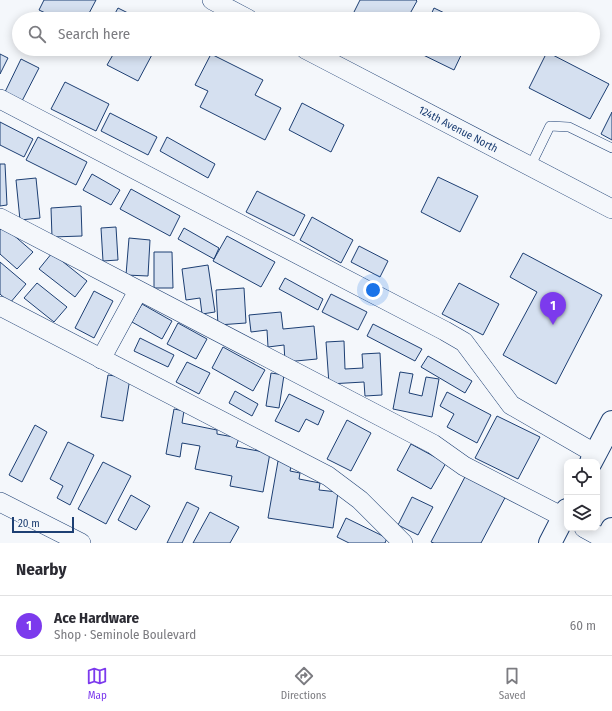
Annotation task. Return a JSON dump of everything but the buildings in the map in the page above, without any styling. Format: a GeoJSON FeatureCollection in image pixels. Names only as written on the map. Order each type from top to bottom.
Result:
{"type":"FeatureCollection","features":[{"type":"Feature","properties":{"kind":"main road"},"geometry":{"type":"LineString","coordinates":[[594,458],[612,422]]}},
{"type":"Feature","properties":{"kind":"main road"},"geometry":{"type":"LineString","coordinates":[[550,543],[564,518]]}},
{"type":"Feature","properties":{"kind":"street"},"geometry":{"type":"LineString","coordinates":[[212,0],[235,12]]}},
{"type":"Feature","properties":{"kind":"street","name":"124th Avenue North"},"geometry":{"type":"LineString","coordinates":[[318,56],[612,209]]}},
{"type":"Feature","properties":{"kind":"street"},"geometry":{"type":"LineString","coordinates":[[0,99],[464,342],[511,405],[594,458]]}},
{"type":"Feature","properties":{"kind":"street"},"geometry":{"type":"LineString","coordinates":[[0,218],[432,444],[464,466],[564,514]]}},
{"type":"Feature","properties":{"kind":"street"},"geometry":{"type":"LineString","coordinates":[[101,359],[138,291]]}},
{"type":"Feature","properties":{"kind":"street"},"geometry":{"type":"LineString","coordinates":[[0,306],[328,476],[360,500],[403,543]]}},
{"type":"Feature","properties":{"kind":"street"},"geometry":{"type":"LineString","coordinates":[[0,502],[81,543]]}},
{"type":"Feature","properties":{"kind":"street"},"geometry":{"type":"LineString","coordinates":[[592,531],[608,537]]}},
{"type":"Feature","properties":{"kind":"lane"},"geometry":{"type":"LineString","coordinates":[[530,167],[550,126],[569,127],[612,148]]}},
{"type":"Feature","properties":{"kind":"place","name":"Ace Hardware"},"geometry":{"type":"Point","coordinates":[553,325]}}]}
